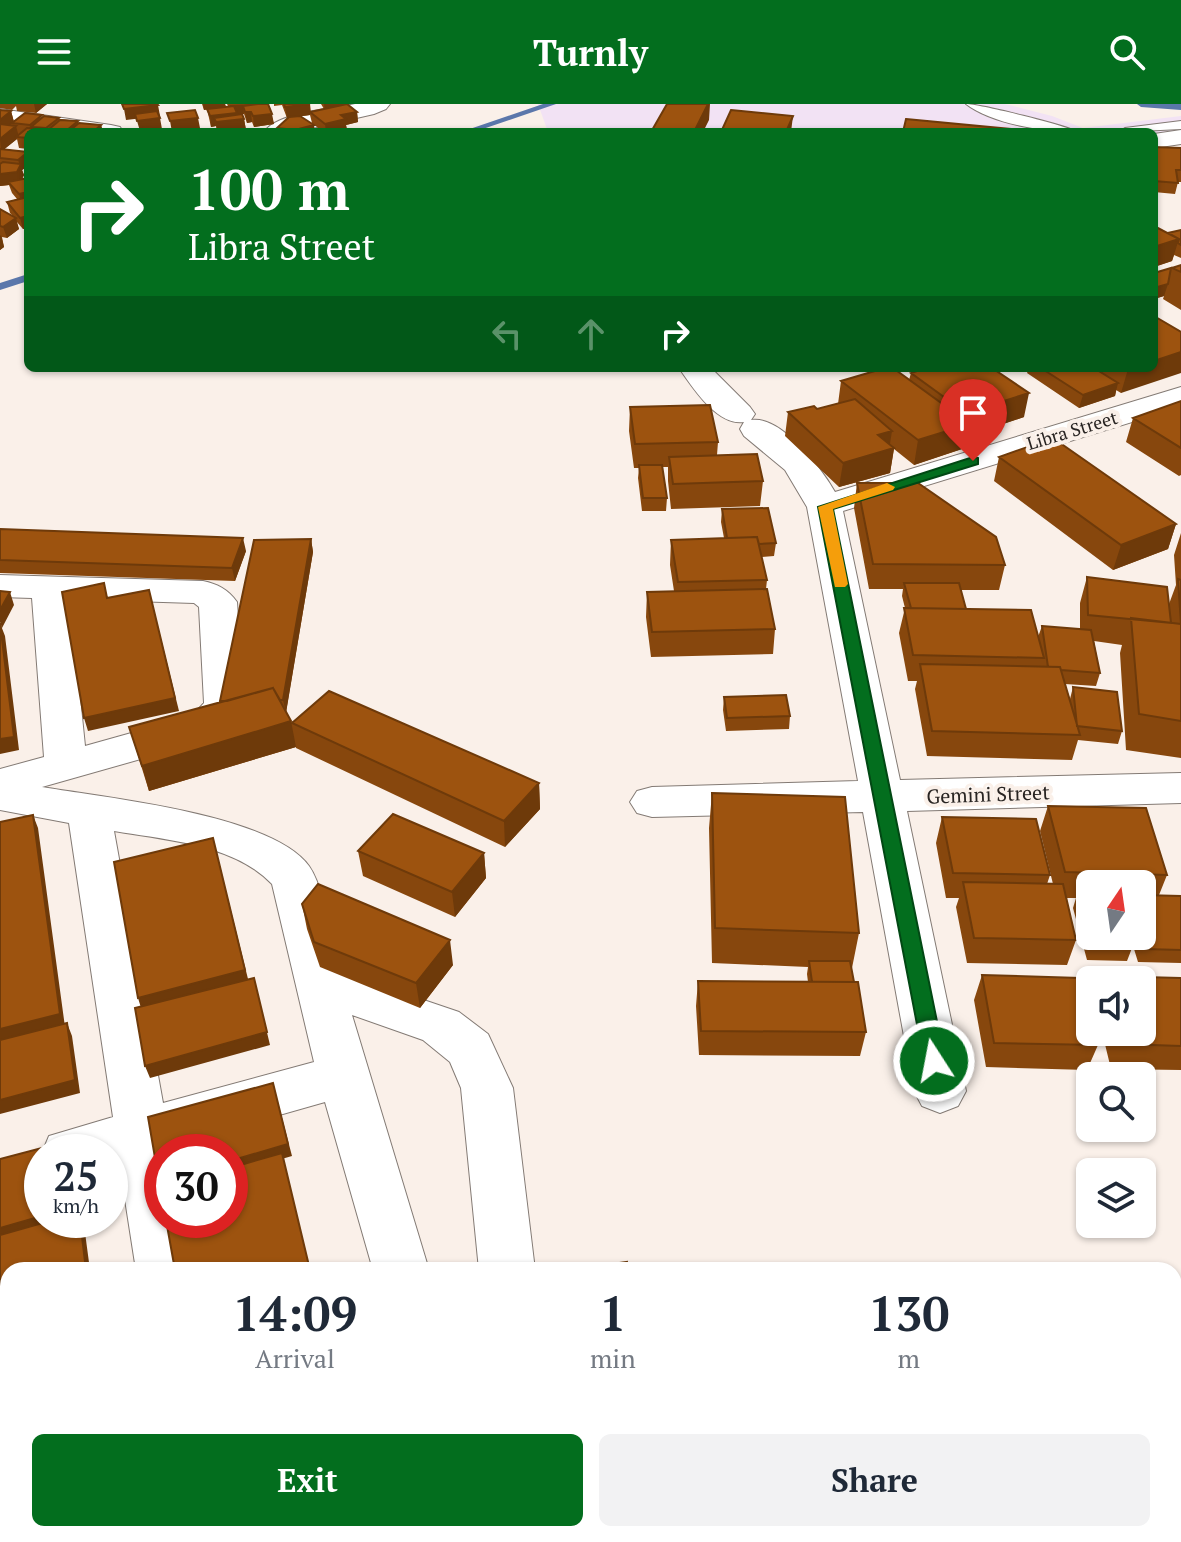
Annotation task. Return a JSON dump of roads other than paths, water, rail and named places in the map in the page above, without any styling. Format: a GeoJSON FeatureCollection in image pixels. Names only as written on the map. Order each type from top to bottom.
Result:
{"type":"FeatureCollection","features":[{"type":"Feature","properties":{"kind":"street"},"geometry":{"type":"LineString","coordinates":[[285,128],[359,112],[378,104]]}},
{"type":"Feature","properties":{"kind":"street"},"geometry":{"type":"LineString","coordinates":[[0,116],[83,128]]}},
{"type":"Feature","properties":{"kind":"street"},"geometry":{"type":"LineString","coordinates":[[1158,140],[1181,137]]}},
{"type":"Feature","properties":{"kind":"street"},"geometry":{"type":"LineString","coordinates":[[698,372],[714,392],[747,422],[792,455],[814,480],[825,507],[940,1091]]}},
{"type":"Feature","properties":{"kind":"street","name":"Libra Street"},"geometry":{"type":"LineString","coordinates":[[825,507],[1181,397]]}},
{"type":"Feature","properties":{"kind":"street"},"geometry":{"type":"LineString","coordinates":[[0,586],[203,592],[218,602],[224,706],[207,726],[0,784]]}},
{"type":"Feature","properties":{"kind":"street"},"geometry":{"type":"LineString","coordinates":[[50,588],[66,766]]}},
{"type":"Feature","properties":{"kind":"street","name":"Gemini Street"},"geometry":{"type":"LineString","coordinates":[[652,802],[1181,788]]}},
{"type":"Feature","properties":{"kind":"street"},"geometry":{"type":"LineString","coordinates":[[0,795],[184,827],[246,845],[277,861],[293,878],[343,1076],[399,1262]]}},
{"type":"Feature","properties":{"kind":"street"},"geometry":{"type":"LineString","coordinates":[[89,810],[163,1262]]}},
{"type":"Feature","properties":{"kind":"street"},"geometry":{"type":"LineString","coordinates":[[319,984],[441,1026],[470,1049],[487,1088],[506,1262]]}},
{"type":"Feature","properties":{"kind":"street"},"geometry":{"type":"LineString","coordinates":[[128,1136],[343,1076]]}},
{"type":"Feature","properties":{"kind":"lane"},"geometry":{"type":"LineString","coordinates":[[972,104],[1015,120],[1052,128]]}},
{"type":"Feature","properties":{"kind":"lane"},"geometry":{"type":"LineString","coordinates":[[1157,128],[1181,125]]}},
{"type":"Feature","properties":{"kind":"waterway"},"geometry":{"type":"LineString","coordinates":[[477,128],[552,104]]}},
{"type":"Feature","properties":{"kind":"waterway"},"geometry":{"type":"LineString","coordinates":[[1141,104],[1181,107]]}},
{"type":"Feature","properties":{"kind":"waterway"},"geometry":{"type":"LineString","coordinates":[[0,287],[24,278]]}}]}
